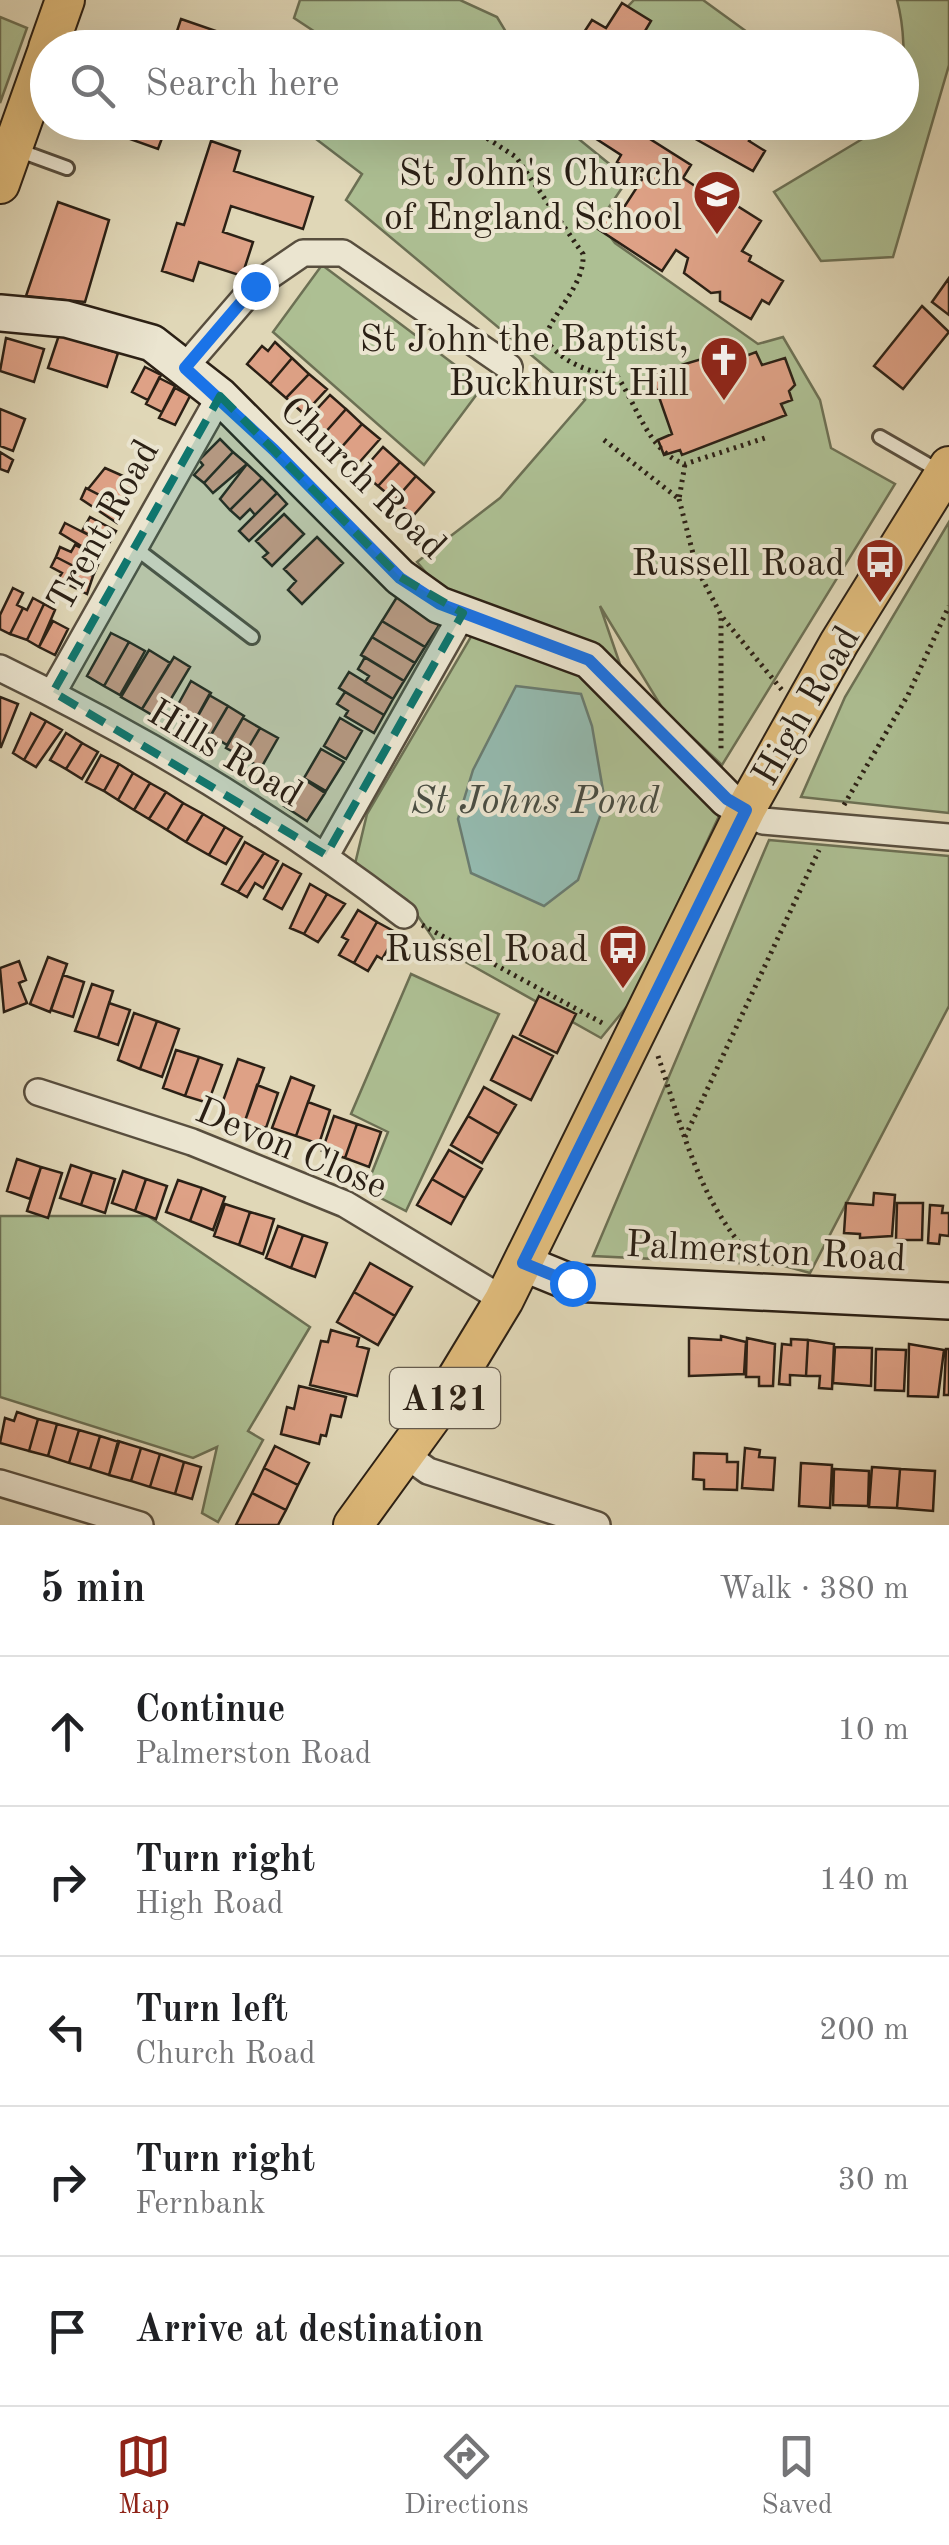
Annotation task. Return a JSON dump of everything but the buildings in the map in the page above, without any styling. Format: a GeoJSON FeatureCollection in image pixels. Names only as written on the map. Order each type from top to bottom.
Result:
{"type":"FeatureCollection","features":[{"type":"Feature","properties":{"kind":"main road"},"geometry":{"type":"LineString","coordinates":[[54,30],[65,0]]}},
{"type":"Feature","properties":{"kind":"main road"},"geometry":{"type":"LineString","coordinates":[[0,184],[30,99]]}},
{"type":"Feature","properties":{"kind":"main road","name":"High Road"},"geometry":{"type":"LineString","coordinates":[[353,1525],[406,1455],[504,1300],[640,1030],[737,804],[802,708],[947,472]]}},
{"type":"Feature","properties":{"kind":"street"},"geometry":{"type":"LineString","coordinates":[[185,368],[255,286],[304,252],[343,253],[509,367]]}},
{"type":"Feature","properties":{"kind":"street","name":"Church Road"},"geometry":{"type":"LineString","coordinates":[[0,313],[66,320],[126,332],[152,343],[220,396],[400,578],[440,604],[589,660],[737,804]]}},
{"type":"Feature","properties":{"kind":"street","name":"Trent Road"},"geometry":{"type":"LineString","coordinates":[[53,692],[220,396]]}},
{"type":"Feature","properties":{"kind":"street"},"geometry":{"type":"LineString","coordinates":[[326,855],[463,613]]}},
{"type":"Feature","properties":{"kind":"street","name":"Hills Road"},"geometry":{"type":"LineString","coordinates":[[0,668],[53,692],[326,855],[404,915]]}},
{"type":"Feature","properties":{"kind":"street"},"geometry":{"type":"LineString","coordinates":[[737,804],[763,820],[949,838]]}},
{"type":"Feature","properties":{"kind":"street","name":"Devon Close"},"geometry":{"type":"LineString","coordinates":[[38,1092],[192,1142],[345,1204],[504,1300]]}},
{"type":"Feature","properties":{"kind":"street","name":"Palmerston Road"},"geometry":{"type":"LineString","coordinates":[[523,1263],[572,1283],[949,1301]]}},
{"type":"Feature","properties":{"kind":"street"},"geometry":{"type":"LineString","coordinates":[[406,1455],[428,1471],[597,1525]]}},
{"type":"Feature","properties":{"kind":"street"},"geometry":{"type":"LineString","coordinates":[[0,1483],[140,1525]]}},
{"type":"Feature","properties":{"kind":"lane"},"geometry":{"type":"LineString","coordinates":[[13,148],[68,168]]}},
{"type":"Feature","properties":{"kind":"lane"},"geometry":{"type":"LineString","coordinates":[[880,437],[947,472]]}},
{"type":"Feature","properties":{"kind":"lane"},"geometry":{"type":"LineString","coordinates":[[134,547],[252,637]]}},
{"type":"Feature","properties":{"kind":"path"},"geometry":{"type":"LineString","coordinates":[[489,140],[528,171],[583,254],[574,286],[550,324],[546,338],[550,345],[583,370],[616,376],[657,446],[685,464]]}},
{"type":"Feature","properties":{"kind":"path"},"geometry":{"type":"LineString","coordinates":[[685,464],[764,438]]}},
{"type":"Feature","properties":{"kind":"path"},"geometry":{"type":"LineString","coordinates":[[604,440],[679,499]]}},
{"type":"Feature","properties":{"kind":"path"},"geometry":{"type":"LineString","coordinates":[[685,464],[679,499],[697,569],[721,615],[776,686],[802,708]]}},
{"type":"Feature","properties":{"kind":"path"},"geometry":{"type":"LineString","coordinates":[[685,1137],[830,829],[908,694],[949,606]]}},
{"type":"Feature","properties":{"kind":"path"},"geometry":{"type":"LineString","coordinates":[[721,615],[720,734],[737,804]]}},
{"type":"Feature","properties":{"kind":"path"},"geometry":{"type":"LineString","coordinates":[[404,915],[640,1030],[705,1195],[740,1246],[790,1294]]}},
{"type":"Feature","properties":{"kind":"highlighted area"},"geometry":{"type":"Polygon","coordinates":[[[220,396],[400,577],[463,613],[326,855],[53,692],[220,396]]]}},
{"type":"Feature","properties":{"kind":"green space"},"geometry":{"type":"Polygon","coordinates":[[[300,0],[460,0],[497,17],[505,30],[312,30],[294,18],[300,0]]]}},
{"type":"Feature","properties":{"kind":"green space"},"geometry":{"type":"Polygon","coordinates":[[[634,0],[703,0],[744,30],[605,30],[634,0]]]}},
{"type":"Feature","properties":{"kind":"green space"},"geometry":{"type":"Polygon","coordinates":[[[897,0],[949,0],[949,65],[893,257],[821,261],[774,192],[861,140],[919,140],[919,30],[902,30],[897,0]]]}},
{"type":"Feature","properties":{"kind":"green space"},"geometry":{"type":"Polygon","coordinates":[[[0,17],[27,28],[0,103],[0,17]]]}},
{"type":"Feature","properties":{"kind":"green space"},"geometry":{"type":"Polygon","coordinates":[[[317,140],[580,140],[628,179],[599,222],[615,243],[758,344],[783,337],[820,400],[831,448],[895,484],[722,765],[664,711],[600,606],[636,711],[727,799],[633,999],[601,1038],[439,947],[407,900],[355,864],[367,814],[475,630],[417,562],[500,498],[585,400],[346,200],[362,174],[317,140]]]}},
{"type":"Feature","properties":{"kind":"green space"},"geometry":{"type":"Polygon","coordinates":[[[322,265],[483,386],[424,465],[273,332],[322,265]]]}},
{"type":"Feature","properties":{"kind":"green space"},"geometry":{"type":"Polygon","coordinates":[[[949,522],[949,813],[801,797],[845,697],[949,522]]]}},
{"type":"Feature","properties":{"kind":"green space"},"geometry":{"type":"Polygon","coordinates":[[[769,840],[949,856],[949,1006],[810,1273],[781,1265],[593,1256],[769,840]]]}},
{"type":"Feature","properties":{"kind":"green space"},"geometry":{"type":"Polygon","coordinates":[[[411,974],[499,1014],[406,1211],[365,1190],[388,1132],[351,1114],[411,974]]]}},
{"type":"Feature","properties":{"kind":"green space"},"geometry":{"type":"Polygon","coordinates":[[[0,1216],[148,1216],[310,1327],[248,1431],[263,1440],[218,1522],[202,1513],[217,1447],[193,1458],[0,1397],[0,1216]]]}},
{"type":"Feature","properties":{"kind":"water","name":"St Johns Pond"},"geometry":{"type":"Polygon","coordinates":[[[516,686],[581,694],[592,726],[605,802],[578,880],[544,906],[471,873],[458,819],[473,770],[516,686]]]}},
{"type":"Feature","properties":{"kind":"place","name":"St John's Church of England School"},"geometry":{"type":"Point","coordinates":[717,236]}},
{"type":"Feature","properties":{"kind":"place","name":"St John the Baptist, Buckhurst Hill"},"geometry":{"type":"Point","coordinates":[724,402]}},
{"type":"Feature","properties":{"kind":"place","name":"Russell Road"},"geometry":{"type":"Point","coordinates":[880,604]}},
{"type":"Feature","properties":{"kind":"place","name":"Russel Road"},"geometry":{"type":"Point","coordinates":[623,990]}},
{"type":"Feature","properties":{"kind":"route"},"geometry":{"type":"LineString","coordinates":[[255,286],[185,368],[220,396],[400,578],[440,604],[589,660],[727,799],[746,810],[523,1263],[572,1283]]}}]}
